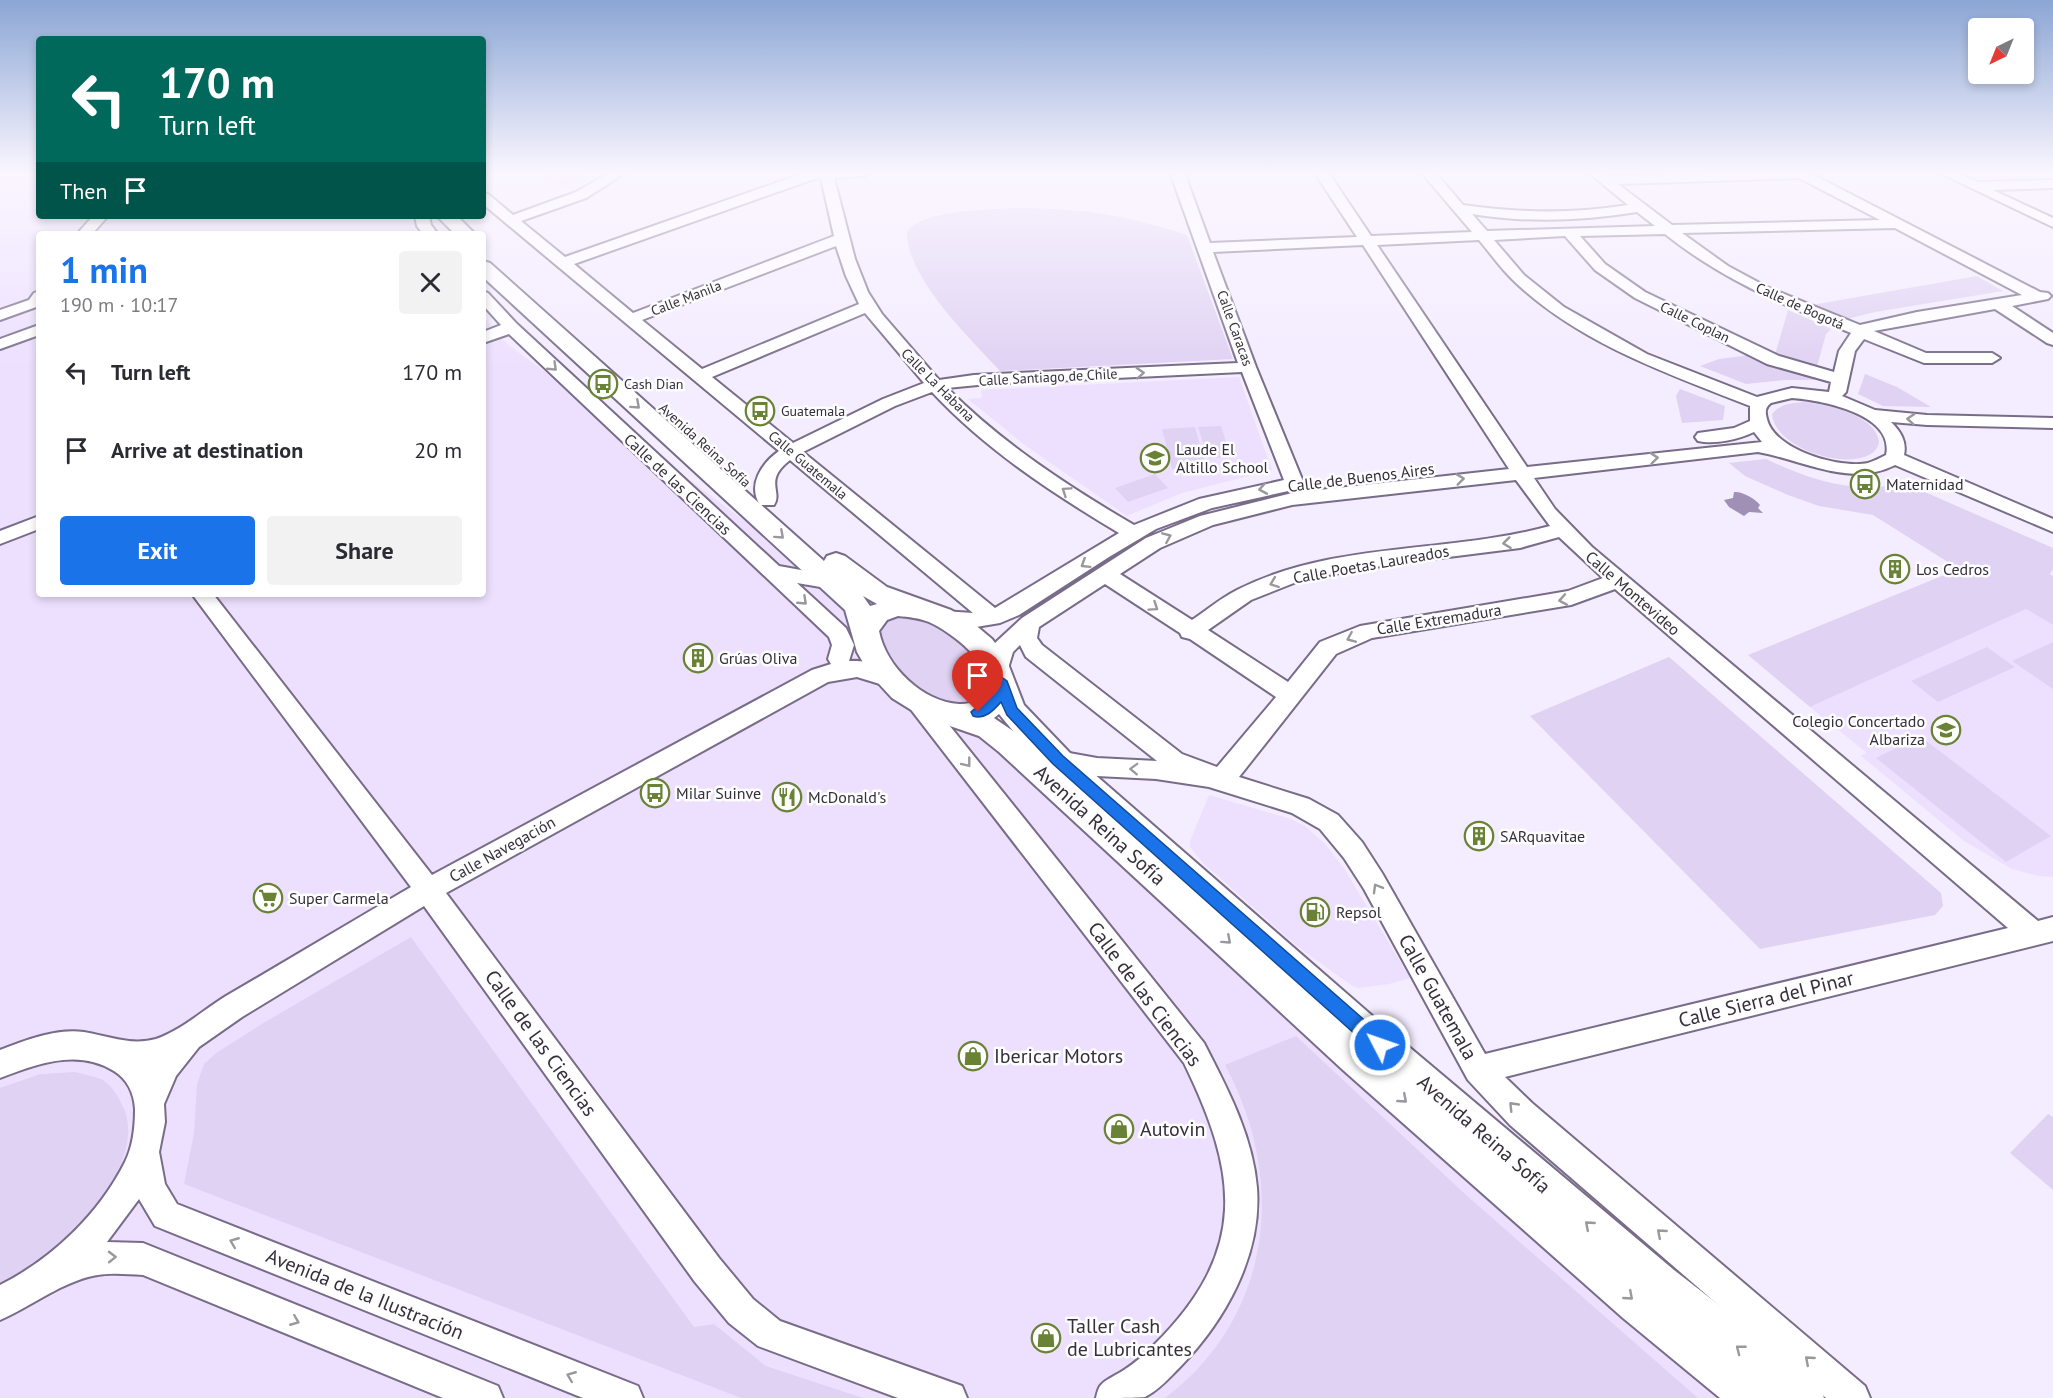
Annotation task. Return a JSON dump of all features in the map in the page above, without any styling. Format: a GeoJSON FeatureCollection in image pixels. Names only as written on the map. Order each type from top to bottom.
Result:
{"type":"FeatureCollection","features":[{"type":"Feature","properties":{"kind":"main road","name":"Avenida Reina Sofía"},"geometry":{"type":"LineString","coordinates":[[486,251],[860,584],[880,596],[908,605]]}},
{"type":"Feature","properties":{"kind":"main road","name":"Avenida Reina Sofía"},"geometry":{"type":"LineString","coordinates":[[486,270],[832,582],[859,609],[865,630]]}},
{"type":"Feature","properties":{"kind":"main road"},"geometry":{"type":"LineString","coordinates":[[908,605],[943,618],[975,641],[988,654],[999,675],[996,699],[986,709],[952,715],[917,701],[892,681],[875,660],[867,644],[865,630],[868,622],[890,607],[908,605]]}},
{"type":"Feature","properties":{"kind":"main road","name":"Avenida Reina Sofía"},"geometry":{"type":"LineString","coordinates":[[999,675],[1012,711],[1058,760],[1364,1032],[1659,1285],[1802,1398]]}},
{"type":"Feature","properties":{"kind":"main road","name":"Avenida Reina Sofía"},"geometry":{"type":"LineString","coordinates":[[952,715],[989,728],[1012,746],[1356,1058],[1638,1303],[1755,1398]]}},
{"type":"Feature","properties":{"kind":"street","name":"Calle Guatemala"},"geometry":{"type":"LineString","coordinates":[[533,237],[993,618]]}},
{"type":"Feature","properties":{"kind":"street"},"geometry":{"type":"LineString","coordinates":[[563,262],[634,237]]}},
{"type":"Feature","properties":{"kind":"street","name":"Calle Caracas"},"geometry":{"type":"LineString","coordinates":[[1202,237],[1248,367],[1295,484]]}},
{"type":"Feature","properties":{"kind":"street","name":"Calle Montevideo"},"geometry":{"type":"LineString","coordinates":[[1364,237],[1548,513],[1618,580],[2044,931]]}},
{"type":"Feature","properties":{"kind":"street"},"geometry":{"type":"LineString","coordinates":[[1206,248],[1446,237]]}},
{"type":"Feature","properties":{"kind":"street"},"geometry":{"type":"LineString","coordinates":[[1483,237],[1536,294],[1596,333],[1652,361],[1760,404]]}},
{"type":"Feature","properties":{"kind":"street","name":"Calle Coplan"},"geometry":{"type":"LineString","coordinates":[[1574,237],[1600,267],[1640,295],[1773,360],[1840,379]]}},
{"type":"Feature","properties":{"kind":"street","name":"Calle de Bogotá"},"geometry":{"type":"LineString","coordinates":[[1679,237],[1733,275],[1808,311],[1924,358],[1992,358]]}},
{"type":"Feature","properties":{"kind":"street"},"geometry":{"type":"LineString","coordinates":[[1923,237],[2045,296]]}},
{"type":"Feature","properties":{"kind":"street","name":"Calle La Habana"},"geometry":{"type":"LineString","coordinates":[[843,238],[856,280],[868,306],[902,350],[935,386],[978,426],[1029,466],[1096,512],[1133,533]]}},
{"type":"Feature","properties":{"kind":"street","name":"Calle Manila"},"geometry":{"type":"LineString","coordinates":[[631,319],[843,238]]}},
{"type":"Feature","properties":{"kind":"street"},"geometry":{"type":"LineString","coordinates":[[1836,399],[1847,351],[1853,340],[1861,333],[1884,323],[2045,296]]}},
{"type":"Feature","properties":{"kind":"street","name":"Calle de las Ciencias"},"geometry":{"type":"LineString","coordinates":[[486,299],[511,327],[838,633],[843,645],[839,659]]}},
{"type":"Feature","properties":{"kind":"street"},"geometry":{"type":"LineString","coordinates":[[0,315],[34,303],[36,300]]}},
{"type":"Feature","properties":{"kind":"street"},"geometry":{"type":"LineString","coordinates":[[2000,304],[2053,340]]}},
{"type":"Feature","properties":{"kind":"street"},"geometry":{"type":"LineString","coordinates":[[700,376],[868,306]]}},
{"type":"Feature","properties":{"kind":"street"},"geometry":{"type":"LineString","coordinates":[[486,337],[511,327]]}},
{"type":"Feature","properties":{"kind":"street"},"geometry":{"type":"LineString","coordinates":[[0,344],[36,331]]}},
{"type":"Feature","properties":{"kind":"street","name":"Calle Santiago de Chile"},"geometry":{"type":"LineString","coordinates":[[767,501],[762,486],[765,476],[773,464],[790,451],[901,397],[935,386],[1005,379],[1248,367]]}},
{"type":"Feature","properties":{"kind":"street"},"geometry":{"type":"LineString","coordinates":[[1792,393],[1836,399],[1871,415],[1885,425],[1894,436],[1897,447],[1894,458],[1883,465],[1863,469],[1818,464],[1789,452],[1771,441],[1757,424],[1757,410],[1760,404],[1774,396],[1792,393]]}},
{"type":"Feature","properties":{"kind":"street"},"geometry":{"type":"LineString","coordinates":[[1871,415],[1927,420],[2053,423]]}},
{"type":"Feature","properties":{"kind":"street","name":"Calle de Buenos Aires"},"geometry":{"type":"LineString","coordinates":[[999,675],[1003,649],[1029,623],[1153,543],[1207,520],[1292,499],[1738,433],[1757,424]]}},
{"type":"Feature","properties":{"kind":"street"},"geometry":{"type":"LineString","coordinates":[[1894,436],[1937,432],[2053,434]]}},
{"type":"Feature","properties":{"kind":"street","name":"Calle de Buenos Aires"},"geometry":{"type":"LineString","coordinates":[[993,618],[1012,610],[1133,533],[1192,508],[1245,493],[1295,484],[1517,465],[1758,447],[1789,452]]}},
{"type":"Feature","properties":{"kind":"street"},"geometry":{"type":"LineString","coordinates":[[1894,458],[2053,526]]}},
{"type":"Feature","properties":{"kind":"street"},"geometry":{"type":"LineString","coordinates":[[0,538],[36,523]]}},
{"type":"Feature","properties":{"kind":"street","name":"Calle Poetas Laureados"},"geometry":{"type":"LineString","coordinates":[[1190,632],[1244,595],[1300,573],[1393,557],[1520,542],[1564,529]]}},
{"type":"Feature","properties":{"kind":"street"},"geometry":{"type":"LineString","coordinates":[[773,572],[832,582]]}},
{"type":"Feature","properties":{"kind":"street"},"geometry":{"type":"LineString","coordinates":[[1105,574],[1190,632],[1289,694]]}},
{"type":"Feature","properties":{"kind":"street","name":"Calle Extremadura"},"geometry":{"type":"LineString","coordinates":[[1212,778],[1221,777],[1230,771],[1289,694],[1328,648],[1368,631],[1571,598],[1618,580]]}},
{"type":"Feature","properties":{"kind":"street","name":"Calle de las Ciencias"},"geometry":{"type":"LineString","coordinates":[[204,597],[428,890],[707,1270],[741,1311],[771,1334],[950,1398]]}},
{"type":"Feature","properties":{"kind":"street"},"geometry":{"type":"LineString","coordinates":[[943,618],[973,622],[993,618]]}},
{"type":"Feature","properties":{"kind":"street","name":"Calle Guatemala"},"geometry":{"type":"LineString","coordinates":[[1029,623],[1026,638],[1034,651],[1174,761],[1212,778],[1300,806],[1329,822],[1353,850],[1373,881],[1478,1070],[1521,1114],[1853,1398]]}},
{"type":"Feature","properties":{"kind":"street"},"geometry":{"type":"LineString","coordinates":[[820,676],[853,647],[865,630]]}},
{"type":"Feature","properties":{"kind":"street"},"geometry":{"type":"LineString","coordinates":[[820,676],[842,668],[861,667],[892,681]]}},
{"type":"Feature","properties":{"kind":"street","name":"Calle Navegación"},"geometry":{"type":"LineString","coordinates":[[117,1055],[156,1053],[192,1036],[232,1008],[428,890],[820,676]]}},
{"type":"Feature","properties":{"kind":"street","name":"Calle de las Ciencias"},"geometry":{"type":"LineString","coordinates":[[917,701],[1194,1053],[1222,1109],[1237,1160],[1240,1206],[1236,1250],[1221,1287],[1193,1328],[1156,1368],[1113,1398]]}},
{"type":"Feature","properties":{"kind":"street"},"geometry":{"type":"LineString","coordinates":[[1058,760],[1097,767],[1156,770],[1212,778]]}},
{"type":"Feature","properties":{"kind":"street","name":"Calle Sierra del Pinar"},"geometry":{"type":"LineString","coordinates":[[1478,1070],[2044,931]]}},
{"type":"Feature","properties":{"kind":"street","name":"Calle Navegación"},"geometry":{"type":"LineString","coordinates":[[150,1102],[166,1066],[192,1036]]}},
{"type":"Feature","properties":{"kind":"street"},"geometry":{"type":"LineString","coordinates":[[0,1064],[39,1050],[82,1046],[117,1055],[138,1072],[146,1086],[150,1102],[150,1131],[144,1153],[128,1188],[112,1212],[73,1254],[20,1293],[0,1319]]}},
{"type":"Feature","properties":{"kind":"street","name":"Avenida de la Ilustración"},"geometry":{"type":"LineString","coordinates":[[144,1153],[150,1189],[166,1215],[626,1398]]}},
{"type":"Feature","properties":{"kind":"street"},"geometry":{"type":"LineString","coordinates":[[20,1293],[81,1261],[111,1256],[143,1259],[486,1398]]}},
{"type":"Feature","properties":{"kind":"shaded area"},"geometry":{"type":"Polygon","coordinates":[[[0,237],[36,237],[36,597],[486,597],[486,320],[506,343],[840,592],[891,682],[987,729],[1749,1398],[0,1398],[0,237]]]}},
{"type":"Feature","properties":{"kind":"shaded area"},"geometry":{"type":"Polygon","coordinates":[[[908,237],[1188,237],[1233,359],[1000,371],[942,306],[917,268],[909,249],[908,237]]]}},
{"type":"Feature","properties":{"kind":"shaded area"},"geometry":{"type":"Polygon","coordinates":[[[1977,276],[2003,291],[1875,312],[1847,319],[1812,305],[1977,276]]]}},
{"type":"Feature","properties":{"kind":"shaded area"},"geometry":{"type":"Polygon","coordinates":[[[1788,310],[1831,329],[1826,334],[1816,370],[1774,358],[1788,310]]]}},
{"type":"Feature","properties":{"kind":"shaded area"},"geometry":{"type":"Polygon","coordinates":[[[1757,354],[1816,374],[1814,380],[1746,384],[1700,366],[1719,359],[1757,354]]]}},
{"type":"Feature","properties":{"kind":"shaded area"},"geometry":{"type":"Polygon","coordinates":[[[1865,374],[1897,387],[1931,407],[1883,406],[1858,394],[1865,374]]]}},
{"type":"Feature","properties":{"kind":"shaded area","name":"Laude El Altillo School"},"geometry":{"type":"Polygon","coordinates":[[[1239,377],[1272,470],[1182,493],[1127,516],[1026,446],[968,399],[982,398],[981,390],[1239,377]]]}},
{"type":"Feature","properties":{"kind":"shaded area"},"geometry":{"type":"Polygon","coordinates":[[[1680,389],[1725,406],[1723,420],[1682,423],[1676,396],[1680,389]]]}},
{"type":"Feature","properties":{"kind":"shaded area"},"geometry":{"type":"Polygon","coordinates":[[[1804,402],[1835,408],[1859,417],[1875,432],[1879,441],[1877,448],[1869,455],[1857,459],[1843,459],[1827,457],[1797,446],[1776,426],[1772,414],[1786,405],[1804,402]]]}},
{"type":"Feature","properties":{"kind":"shaded area"},"geometry":{"type":"Polygon","coordinates":[[[1221,426],[1231,457],[1208,458],[1198,427],[1221,426]]]}},
{"type":"Feature","properties":{"kind":"shaded area"},"geometry":{"type":"Polygon","coordinates":[[[1195,427],[1206,467],[1172,469],[1162,429],[1195,427]]]}},
{"type":"Feature","properties":{"kind":"shaded area"},"geometry":{"type":"Polygon","coordinates":[[[1766,459],[1816,479],[1850,486],[1886,486],[1904,483],[2053,548],[2053,569],[2050,574],[2053,576],[2053,625],[2026,609],[1810,707],[1748,655],[1959,569],[1873,515],[1819,506],[1788,495],[1745,476],[1729,463],[1766,459]]]}},
{"type":"Feature","properties":{"kind":"shaded area"},"geometry":{"type":"Polygon","coordinates":[[[1155,474],[1168,488],[1128,502],[1115,488],[1155,474]]]}},
{"type":"Feature","properties":{"kind":"shaded area"},"geometry":{"type":"Polygon","coordinates":[[[1734,492],[1745,494],[1755,500],[1763,513],[1749,512],[1744,516],[1729,507],[1724,500],[1733,498],[1734,492]]]}},
{"type":"Feature","properties":{"kind":"shaded area","name":"Colegio Concertado Albariza"},"geometry":{"type":"Polygon","coordinates":[[[2026,609],[2053,625],[2053,877],[2012,869],[1964,841],[1861,756],[1867,753],[1810,707],[2026,609]]]}},
{"type":"Feature","properties":{"kind":"shaded area"},"geometry":{"type":"Polygon","coordinates":[[[898,615],[916,616],[926,620],[964,647],[976,658],[984,670],[988,682],[986,692],[970,703],[953,706],[926,693],[908,678],[888,656],[878,630],[886,620],[898,615]]]}},
{"type":"Feature","properties":{"kind":"shaded area"},"geometry":{"type":"Polygon","coordinates":[[[2053,642],[2053,689],[2012,661],[2053,642]]]}},
{"type":"Feature","properties":{"kind":"shaded area"},"geometry":{"type":"Polygon","coordinates":[[[1987,647],[2015,667],[1938,702],[1911,681],[1987,647]]]}},
{"type":"Feature","properties":{"kind":"shaded area"},"geometry":{"type":"Polygon","coordinates":[[[1669,657],[1941,893],[1943,906],[1935,915],[1760,949],[1530,716],[1669,657]]]}},
{"type":"Feature","properties":{"kind":"shaded area"},"geometry":{"type":"Polygon","coordinates":[[[1920,736],[2051,836],[2006,862],[1876,758],[1920,736]]]}},
{"type":"Feature","properties":{"kind":"shaded area","name":"Repsol"},"geometry":{"type":"Polygon","coordinates":[[[1209,795],[1291,819],[1305,826],[1326,845],[1345,870],[1410,978],[1389,984],[1358,988],[1351,985],[1298,947],[1203,863],[1190,847],[1190,841],[1209,795]]]}},
{"type":"Feature","properties":{"kind":"shaded area"},"geometry":{"type":"Polygon","coordinates":[[[411,937],[694,1327],[714,1324],[766,1366],[863,1398],[741,1398],[184,1184],[194,1133],[197,1084],[204,1064],[216,1053],[265,1022],[411,937]]]}},
{"type":"Feature","properties":{"kind":"shaded area"},"geometry":{"type":"Polygon","coordinates":[[[1296,1036],[1465,1194],[1698,1398],[1165,1398],[1201,1365],[1229,1328],[1248,1287],[1259,1244],[1262,1199],[1257,1154],[1245,1109],[1225,1065],[1296,1036]]]}},
{"type":"Feature","properties":{"kind":"shaded area"},"geometry":{"type":"Polygon","coordinates":[[[75,1072],[105,1082],[113,1089],[121,1102],[125,1111],[128,1136],[122,1162],[108,1188],[90,1213],[44,1256],[0,1285],[0,1088],[40,1074],[75,1072]]]}},
{"type":"Feature","properties":{"kind":"shaded area"},"geometry":{"type":"Polygon","coordinates":[[[2048,1114],[2053,1117],[2053,1190],[2010,1153],[2048,1114]]]}},
{"type":"Feature","properties":{"kind":"place","name":"Cash Dian"},"geometry":{"type":"Point","coordinates":[603,384]}},
{"type":"Feature","properties":{"kind":"place","name":"Guatemala"},"geometry":{"type":"Point","coordinates":[760,411]}},
{"type":"Feature","properties":{"kind":"place","name":"Laude El Altillo School"},"geometry":{"type":"Point","coordinates":[1155,458]}},
{"type":"Feature","properties":{"kind":"place","name":"Maternidad"},"geometry":{"type":"Point","coordinates":[1865,484]}},
{"type":"Feature","properties":{"kind":"place","name":"Los Cedros"},"geometry":{"type":"Point","coordinates":[1895,569]}},
{"type":"Feature","properties":{"kind":"place","name":"Grúas Oliva"},"geometry":{"type":"Point","coordinates":[698,658]}},
{"type":"Feature","properties":{"kind":"place","name":"Colegio Concertado Albariza"},"geometry":{"type":"Point","coordinates":[1946,730]}},
{"type":"Feature","properties":{"kind":"place","name":"Milar Suinve"},"geometry":{"type":"Point","coordinates":[655,793]}},
{"type":"Feature","properties":{"kind":"place","name":"McDonald's"},"geometry":{"type":"Point","coordinates":[787,797]}},
{"type":"Feature","properties":{"kind":"place","name":"SARquavitae"},"geometry":{"type":"Point","coordinates":[1479,836]}},
{"type":"Feature","properties":{"kind":"place","name":"Super Carmela"},"geometry":{"type":"Point","coordinates":[268,898]}},
{"type":"Feature","properties":{"kind":"place","name":"Repsol"},"geometry":{"type":"Point","coordinates":[1315,912]}},
{"type":"Feature","properties":{"kind":"place","name":"Ibericar Motors"},"geometry":{"type":"Point","coordinates":[973,1056]}},
{"type":"Feature","properties":{"kind":"place","name":"Autovin"},"geometry":{"type":"Point","coordinates":[1119,1129]}},
{"type":"Feature","properties":{"kind":"place","name":"Taller Cash de Lubricantes"},"geometry":{"type":"Point","coordinates":[1046,1338]}},
{"type":"Feature","properties":{"kind":"route"},"geometry":{"type":"LineString","coordinates":[[978,712],[992,705],[996,699],[1000,681],[1012,711],[1058,760],[1380,1045]]}}]}
